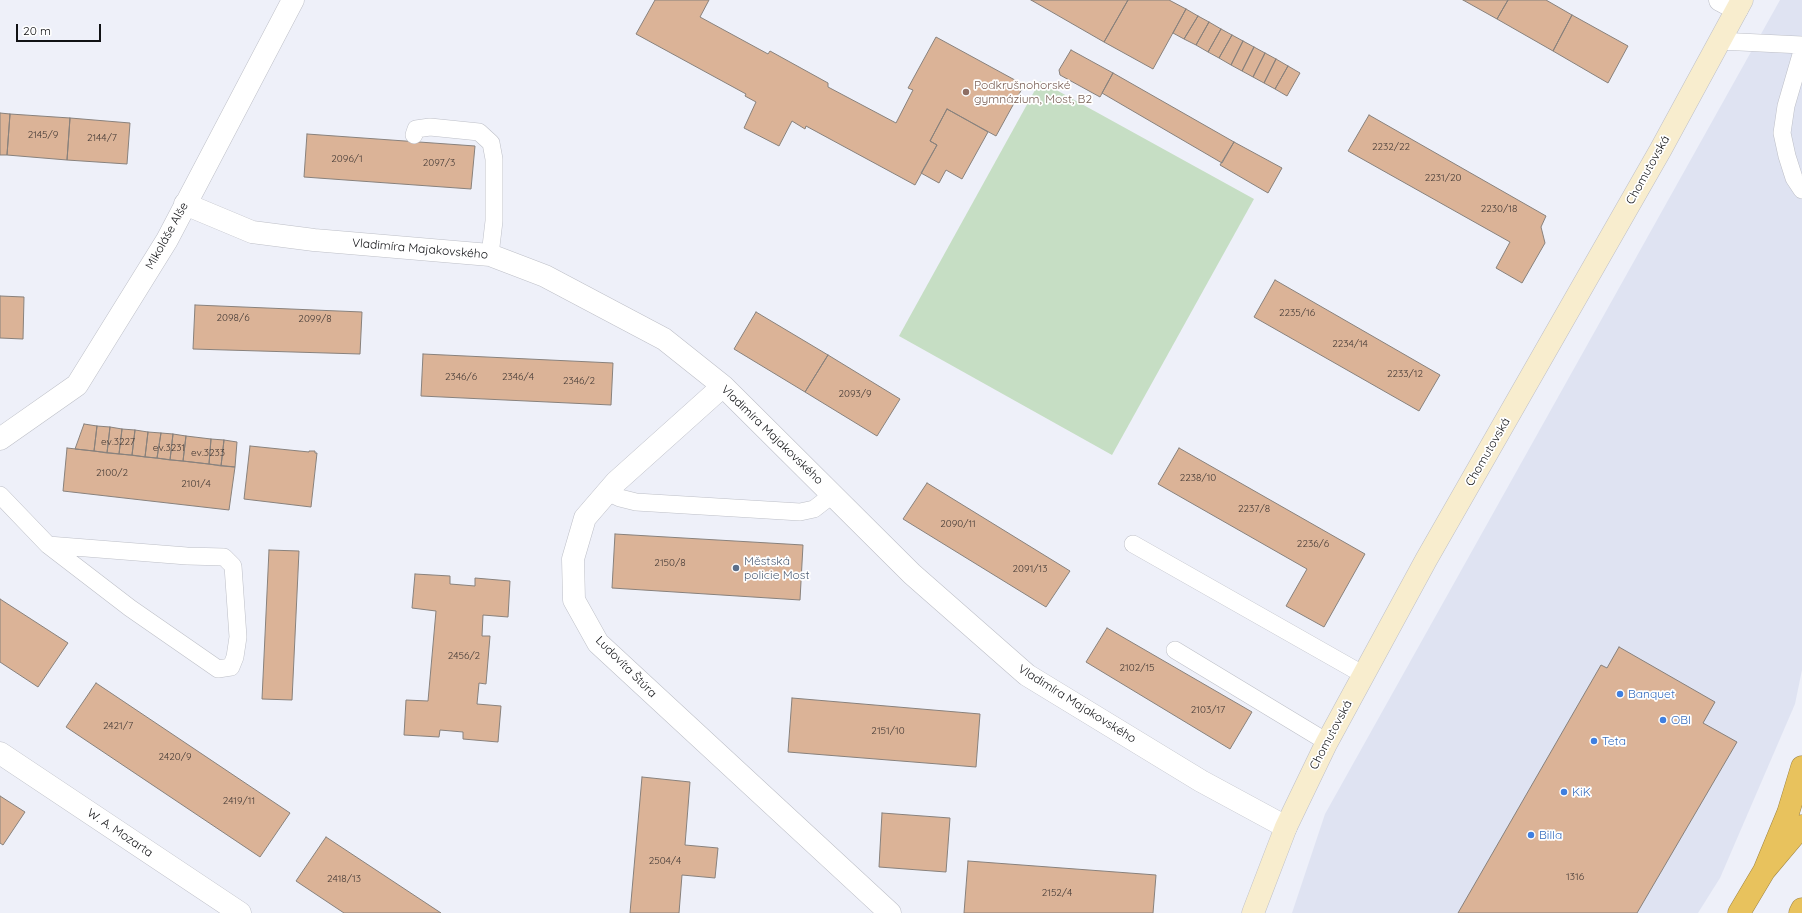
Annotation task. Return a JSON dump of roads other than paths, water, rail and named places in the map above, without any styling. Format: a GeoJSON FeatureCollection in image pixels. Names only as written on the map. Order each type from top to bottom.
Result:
{"type":"FeatureCollection","features":[{"type":"Feature","properties":{"kind":"highway"},"geometry":{"type":"LineString","coordinates":[[1739,913],[1764,871],[1788,813],[1802,767]]}},
{"type":"Feature","properties":{"kind":"highway"},"geometry":{"type":"LineString","coordinates":[[1764,871],[1802,826]]}},
{"type":"Feature","properties":{"kind":"highway"},"geometry":{"type":"LineString","coordinates":[[1800,913],[1802,909]]}},
{"type":"Feature","properties":{"kind":"street","name":"Mikoláše Alše"},"geometry":{"type":"LineString","coordinates":[[0,439],[77,385],[166,240],[293,0]]}},
{"type":"Feature","properties":{"kind":"street","name":"Chomutovská"},"geometry":{"type":"LineString","coordinates":[[1253,913],[1286,827],[1327,742],[1426,560],[1661,149],[1719,41],[1733,3]]}},
{"type":"Feature","properties":{"kind":"street","name":"Vladimíra Majakovského"},"geometry":{"type":"LineString","coordinates":[[185,204],[252,232],[314,240],[490,255],[545,276],[664,339],[722,386],[912,574],[1027,675],[1201,781],[1286,827]]}},
{"type":"Feature","properties":{"kind":"street","name":"Ludovíta Štúra"},"geometry":{"type":"LineString","coordinates":[[722,386],[616,482],[585,518],[573,559],[574,600],[598,643],[890,913]]}},
{"type":"Feature","properties":{"kind":"street","name":"W. A. Mozarta"},"geometry":{"type":"LineString","coordinates":[[0,753],[240,913]]}},
{"type":"Feature","properties":{"kind":"lane"},"geometry":{"type":"LineString","coordinates":[[1719,41],[1802,45]]}},
{"type":"Feature","properties":{"kind":"lane"},"geometry":{"type":"LineString","coordinates":[[1802,51],[1786,106],[1782,133],[1794,178],[1802,190]]}},
{"type":"Feature","properties":{"kind":"lane"},"geometry":{"type":"LineString","coordinates":[[414,135],[416,129],[430,127],[479,132],[491,143],[494,159],[494,221],[490,255]]}},
{"type":"Feature","properties":{"kind":"lane"},"geometry":{"type":"LineString","coordinates":[[607,492],[620,498],[636,502],[800,512],[814,509],[832,495]]}},
{"type":"Feature","properties":{"kind":"lane"},"geometry":{"type":"LineString","coordinates":[[0,495],[48,545],[130,608],[218,669],[231,667],[236,657],[238,637],[233,566],[224,557],[157,554],[48,545]]}},
{"type":"Feature","properties":{"kind":"lane"},"geometry":{"type":"LineString","coordinates":[[1133,544],[1364,675]]}},
{"type":"Feature","properties":{"kind":"lane"},"geometry":{"type":"LineString","coordinates":[[1175,650],[1327,742]]}},
{"type":"Feature","properties":{"kind":"place","name":"Podkrušnohorské gymnázium, Most, B2"},"geometry":{"type":"Point","coordinates":[966,92]}},
{"type":"Feature","properties":{"kind":"place","name":"Městská policie Most"},"geometry":{"type":"Point","coordinates":[736,568]}},
{"type":"Feature","properties":{"kind":"place","name":"Banquet"},"geometry":{"type":"Point","coordinates":[1620,694]}},
{"type":"Feature","properties":{"kind":"place","name":"OBI"},"geometry":{"type":"Point","coordinates":[1663,720]}},
{"type":"Feature","properties":{"kind":"place","name":"Teta"},"geometry":{"type":"Point","coordinates":[1594,741]}},
{"type":"Feature","properties":{"kind":"place","name":"KiK"},"geometry":{"type":"Point","coordinates":[1564,792]}},
{"type":"Feature","properties":{"kind":"place","name":"Billa"},"geometry":{"type":"Point","coordinates":[1531,835]}}]}
